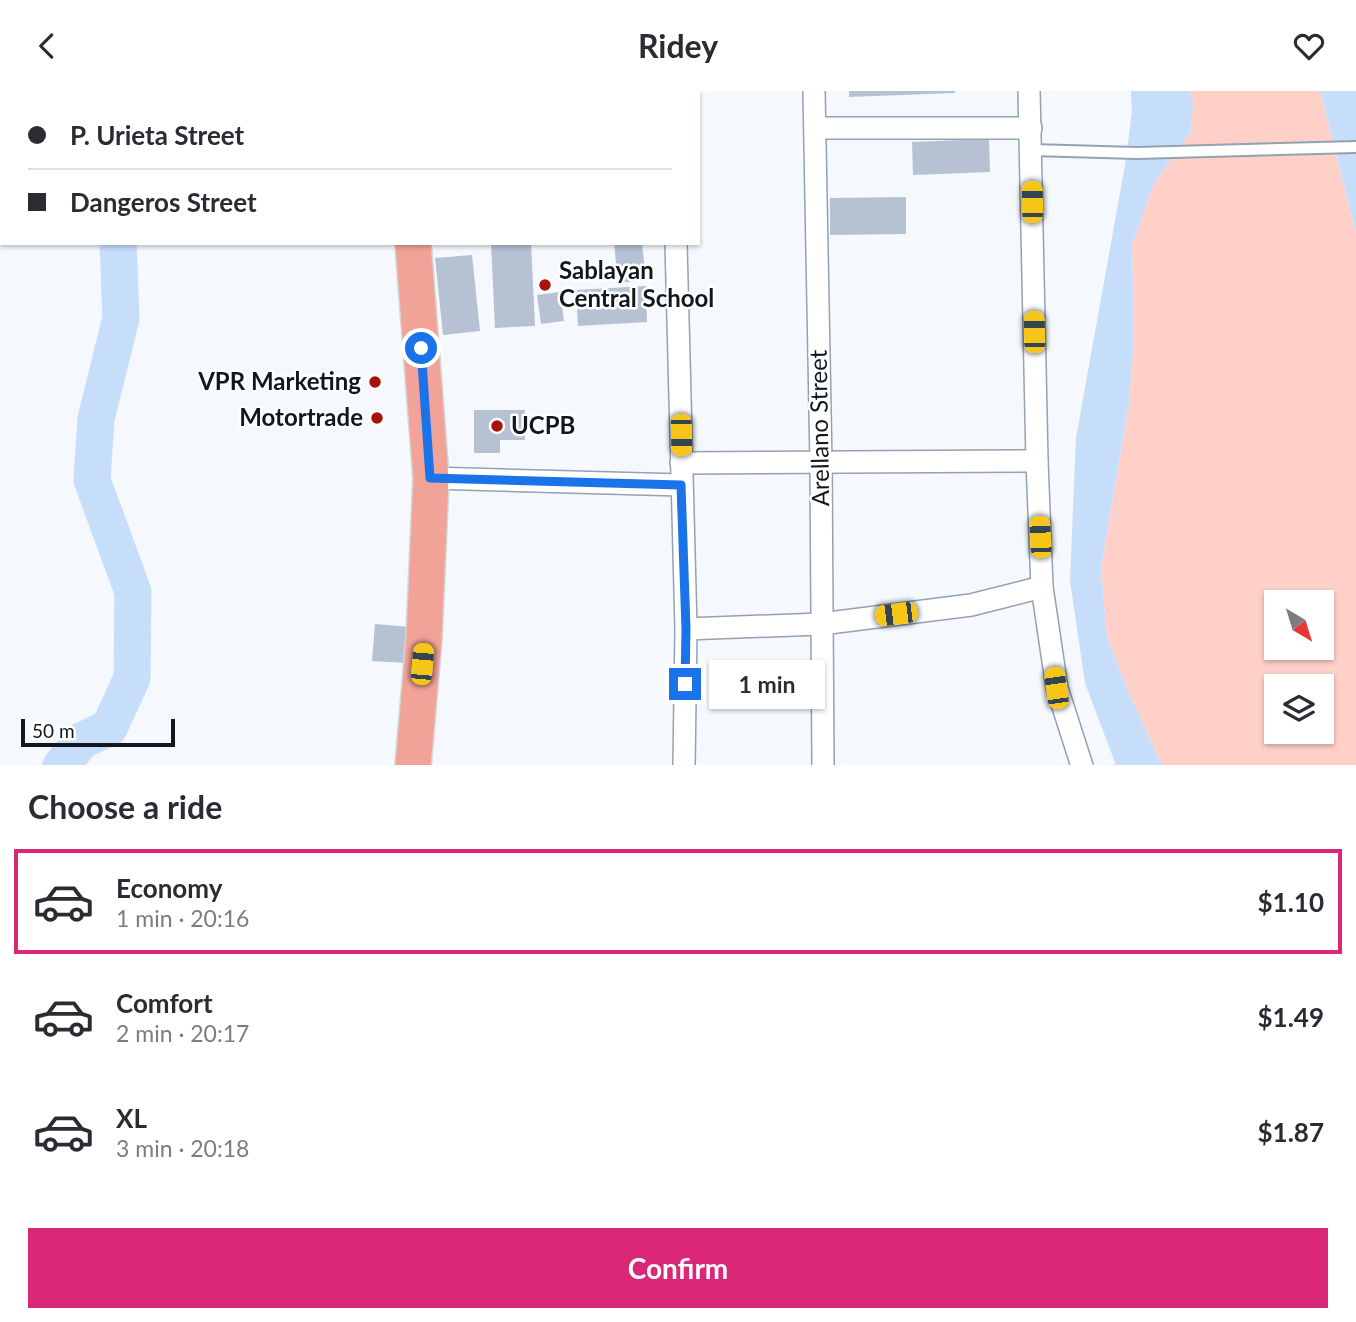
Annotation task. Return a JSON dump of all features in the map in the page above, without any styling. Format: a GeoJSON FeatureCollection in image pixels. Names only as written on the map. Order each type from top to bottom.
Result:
{"type":"FeatureCollection","features":[{"type":"Feature","properties":{"kind":"main road"},"geometry":{"type":"LineString","coordinates":[[413,245],[430,478],[424,639],[414,765]]}},
{"type":"Feature","properties":{"kind":"street","name":"Arellano Street"},"geometry":{"type":"LineString","coordinates":[[814,91],[823,765]]}},
{"type":"Feature","properties":{"kind":"street"},"geometry":{"type":"LineString","coordinates":[[1030,91],[1042,587],[1056,688],[1082,765]]}},
{"type":"Feature","properties":{"kind":"street"},"geometry":{"type":"LineString","coordinates":[[815,128],[1031,128]]}},
{"type":"Feature","properties":{"kind":"street"},"geometry":{"type":"LineString","coordinates":[[676,245],[686,629],[684,765]]}},
{"type":"Feature","properties":{"kind":"street"},"geometry":{"type":"LineString","coordinates":[[681,463],[1037,461]]}},
{"type":"Feature","properties":{"kind":"street"},"geometry":{"type":"LineString","coordinates":[[430,478],[681,485]]}},
{"type":"Feature","properties":{"kind":"street"},"geometry":{"type":"LineString","coordinates":[[686,629],[821,624],[971,605],[1042,587]]}},
{"type":"Feature","properties":{"kind":"lane"},"geometry":{"type":"LineString","coordinates":[[1031,151],[1137,153],[1356,147]]}},
{"type":"Feature","properties":{"kind":"shaded area"},"geometry":{"type":"Polygon","coordinates":[[[1190,91],[1320,91],[1356,234],[1356,765],[1162,765],[1107,638],[1101,568],[1129,404],[1134,336],[1132,245],[1154,183],[1191,132],[1193,104],[1190,91]]]}},
{"type":"Feature","properties":{"kind":"water"},"geometry":{"type":"Polygon","coordinates":[[[1131,91],[1190,91],[1193,104],[1191,132],[1154,183],[1132,245],[1134,336],[1129,404],[1101,568],[1107,638],[1162,765],[1116,765],[1085,683],[1070,581],[1076,438],[1125,165],[1132,112],[1131,91]]]}},
{"type":"Feature","properties":{"kind":"water"},"geometry":{"type":"Polygon","coordinates":[[[1320,91],[1356,91],[1356,234],[1324,106],[1320,91]]]}},
{"type":"Feature","properties":{"kind":"building"},"geometry":{"type":"Polygon","coordinates":[[[849,91],[955,91],[955,93],[849,97],[849,91]]]}},
{"type":"Feature","properties":{"kind":"building"},"geometry":{"type":"Polygon","coordinates":[[[989,139],[990,172],[913,175],[912,142],[989,139]]]}},
{"type":"Feature","properties":{"kind":"building"},"geometry":{"type":"Polygon","coordinates":[[[906,197],[906,234],[830,235],[830,198],[906,197]]]}},
{"type":"Feature","properties":{"kind":"building"},"geometry":{"type":"Polygon","coordinates":[[[491,245],[531,245],[535,326],[495,328],[491,245]]]}},
{"type":"Feature","properties":{"kind":"building"},"geometry":{"type":"Polygon","coordinates":[[[614,245],[642,245],[646,280],[618,283],[614,245]]]}},
{"type":"Feature","properties":{"kind":"building"},"geometry":{"type":"Polygon","coordinates":[[[472,255],[480,331],[443,335],[435,258],[472,255]]]}},
{"type":"Feature","properties":{"kind":"building"},"geometry":{"type":"Polygon","coordinates":[[[646,286],[647,322],[578,326],[576,290],[646,286]]]}},
{"type":"Feature","properties":{"kind":"building"},"geometry":{"type":"Polygon","coordinates":[[[560,292],[564,321],[541,324],[537,295],[560,292]]]}},
{"type":"Feature","properties":{"kind":"building"},"geometry":{"type":"Polygon","coordinates":[[[474,410],[525,410],[525,440],[500,440],[500,453],[474,453],[474,410]]]}},
{"type":"Feature","properties":{"kind":"building"},"geometry":{"type":"Polygon","coordinates":[[[375,624],[410,627],[407,663],[372,661],[375,624]]]}},
{"type":"Feature","properties":{"kind":"waterway"},"geometry":{"type":"LineString","coordinates":[[62,765],[81,741],[109,728],[132,678],[133,592],[92,480],[96,419],[121,318],[118,245]]}},
{"type":"Feature","properties":{"kind":"place","name":"Sablayan Central School"},"geometry":{"type":"Point","coordinates":[545,285]}},
{"type":"Feature","properties":{"kind":"place","name":"VPR Marketing"},"geometry":{"type":"Point","coordinates":[375,382]}},
{"type":"Feature","properties":{"kind":"place","name":"Motortrade"},"geometry":{"type":"Point","coordinates":[377,418]}},
{"type":"Feature","properties":{"kind":"place","name":"UCPB"},"geometry":{"type":"Point","coordinates":[497,426]}},
{"type":"Feature","properties":{"kind":"route"},"geometry":{"type":"LineString","coordinates":[[421,348],[430,478],[681,485],[686,629],[685,684]]}}]}
